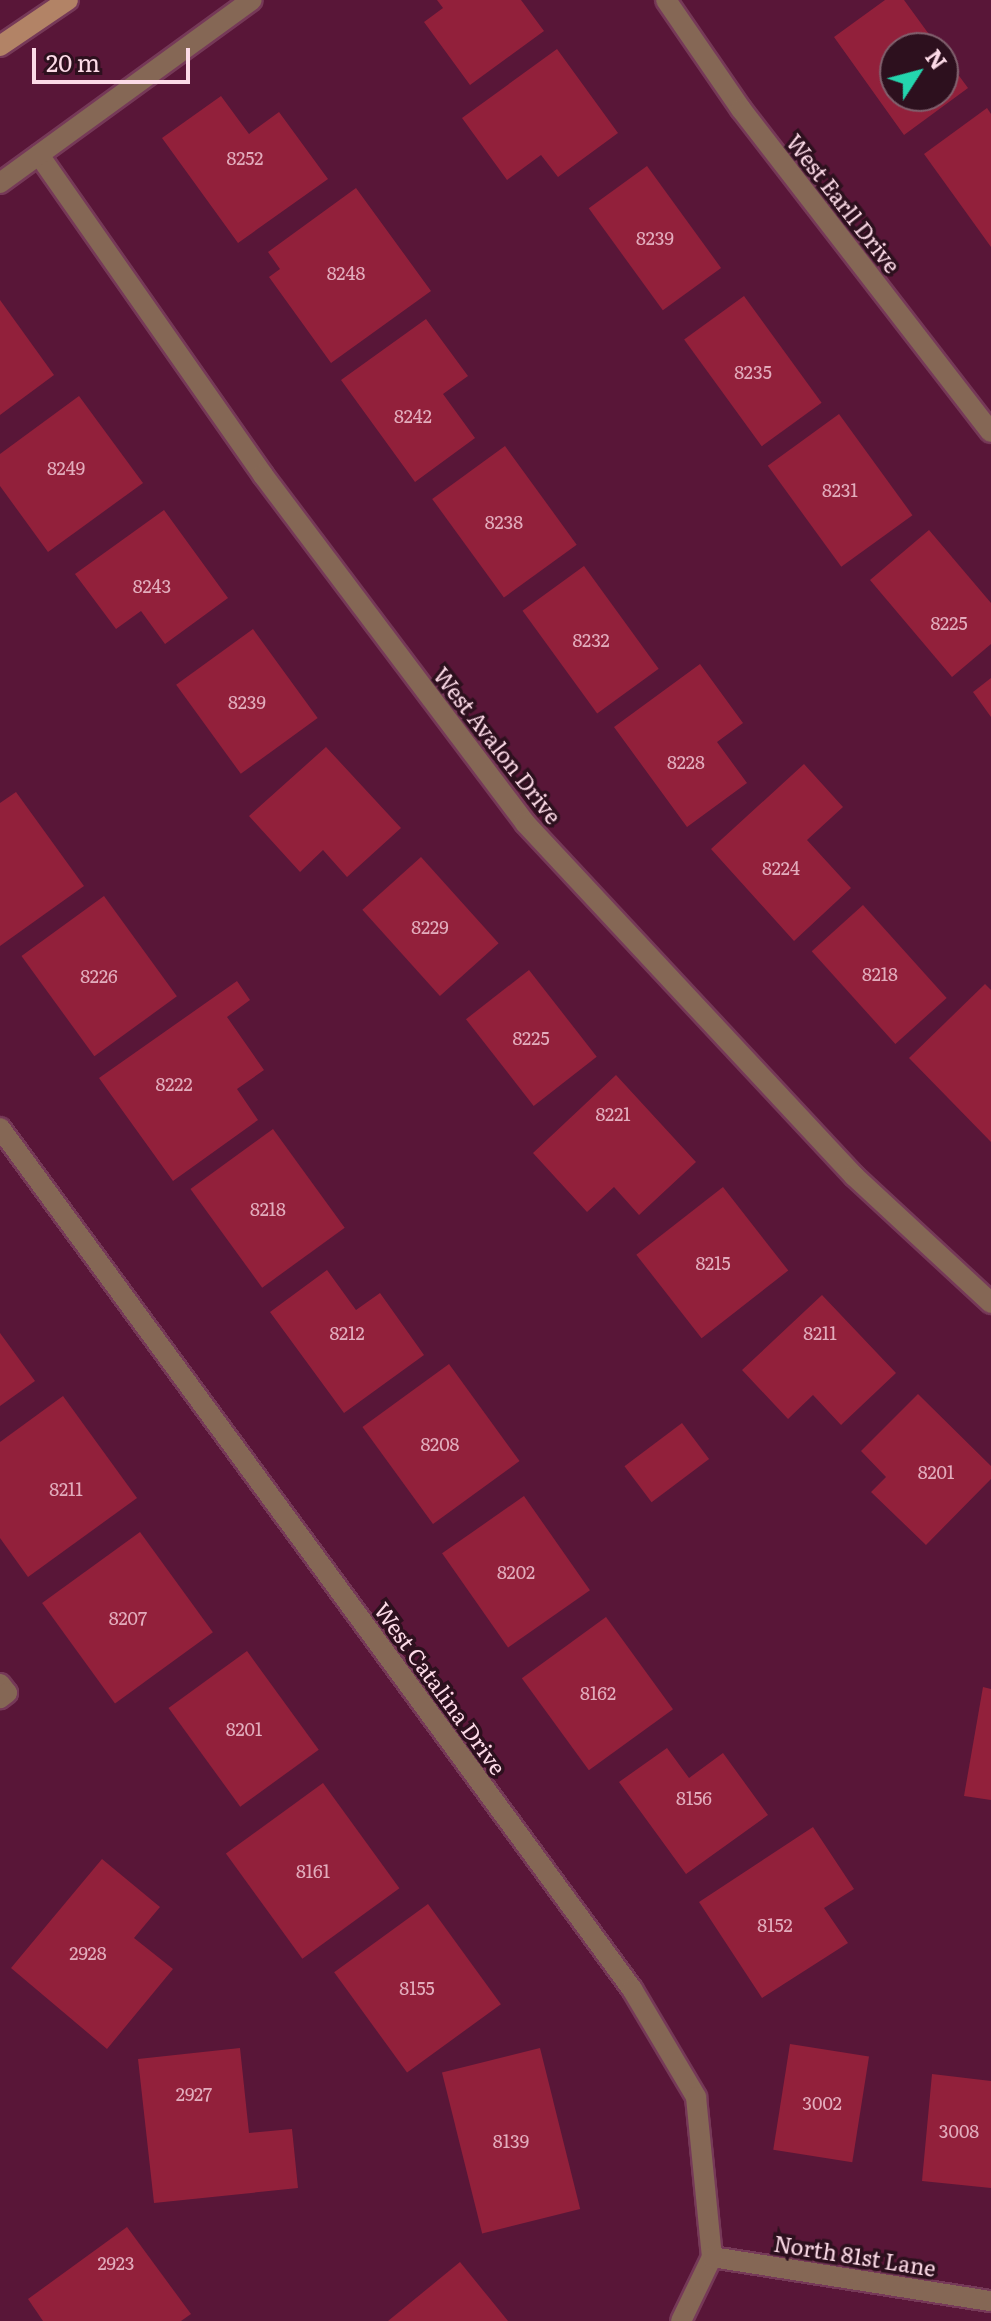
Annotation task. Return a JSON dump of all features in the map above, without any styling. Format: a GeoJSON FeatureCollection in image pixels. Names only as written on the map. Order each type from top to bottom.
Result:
{"type":"FeatureCollection","features":[{"type":"Feature","properties":{"kind":"main road"},"geometry":{"type":"LineString","coordinates":[[0,46],[68,0]]}},
{"type":"Feature","properties":{"kind":"street"},"geometry":{"type":"LineString","coordinates":[[0,183],[252,0]]}},
{"type":"Feature","properties":{"kind":"street","name":"West Earll Drive"},"geometry":{"type":"LineString","coordinates":[[666,0],[741,109],[991,432]]}},
{"type":"Feature","properties":{"kind":"street","name":"West Avalon Drive"},"geometry":{"type":"LineString","coordinates":[[39,155],[263,475],[525,823],[854,1176],[991,1303]]}},
{"type":"Feature","properties":{"kind":"street","name":"West Catalina Drive"},"geometry":{"type":"LineString","coordinates":[[0,1128],[632,1989],[696,2097],[712,2257]]}},
{"type":"Feature","properties":{"kind":"street"},"geometry":{"type":"LineString","coordinates":[[0,1684],[7,1693],[0,1698]]}},
{"type":"Feature","properties":{"kind":"street"},"geometry":{"type":"LineString","coordinates":[[681,2321],[712,2257]]}},
{"type":"Feature","properties":{"kind":"street","name":"North 81st Lane"},"geometry":{"type":"LineString","coordinates":[[712,2257],[991,2301]]}},
{"type":"Feature","properties":{"kind":"building"},"geometry":{"type":"Polygon","coordinates":[[[437,0],[521,0],[544,31],[470,85],[424,22],[443,8],[437,0]]]}},
{"type":"Feature","properties":{"kind":"building"},"geometry":{"type":"Polygon","coordinates":[[[885,0],[904,0],[927,32],[879,32],[879,100],[834,37],[885,0]]]}},
{"type":"Feature","properties":{"kind":"building"},"geometry":{"type":"Polygon","coordinates":[[[557,49],[618,133],[558,177],[541,155],[507,180],[462,118],[557,49]]]}},
{"type":"Feature","properties":{"kind":"building"},"geometry":{"type":"Polygon","coordinates":[[[959,76],[968,88],[959,95],[959,76]]]}},
{"type":"Feature","properties":{"kind":"building"},"geometry":{"type":"Polygon","coordinates":[[[221,96],[249,134],[279,112],[328,179],[238,243],[162,138],[221,96]]]}},
{"type":"Feature","properties":{"kind":"building"},"geometry":{"type":"Polygon","coordinates":[[[987,108],[991,114],[991,247],[924,154],[987,108]]]}},
{"type":"Feature","properties":{"kind":"building"},"geometry":{"type":"Polygon","coordinates":[[[888,112],[935,112],[904,135],[888,112]]]}},
{"type":"Feature","properties":{"kind":"building"},"geometry":{"type":"Polygon","coordinates":[[[647,166],[721,268],[663,310],[589,208],[647,166]]]}},
{"type":"Feature","properties":{"kind":"building"},"geometry":{"type":"Polygon","coordinates":[[[356,188],[431,291],[331,363],[269,277],[280,269],[268,252],[356,188]]]}},
{"type":"Feature","properties":{"kind":"building"},"geometry":{"type":"Polygon","coordinates":[[[744,296],[822,403],[762,446],[684,339],[744,296]]]}},
{"type":"Feature","properties":{"kind":"building"},"geometry":{"type":"Polygon","coordinates":[[[0,300],[54,375],[0,415],[0,300]]]}},
{"type":"Feature","properties":{"kind":"building"},"geometry":{"type":"Polygon","coordinates":[[[426,319],[468,376],[443,394],[475,438],[415,482],[341,380],[426,319]]]}},
{"type":"Feature","properties":{"kind":"building"},"geometry":{"type":"Polygon","coordinates":[[[79,396],[143,483],[48,552],[0,486],[0,454],[79,396]]]}},
{"type":"Feature","properties":{"kind":"building"},"geometry":{"type":"Polygon","coordinates":[[[839,414],[912,515],[841,567],[768,466],[839,414]]]}},
{"type":"Feature","properties":{"kind":"building"},"geometry":{"type":"Polygon","coordinates":[[[505,446],[577,545],[504,598],[432,499],[505,446]]]}},
{"type":"Feature","properties":{"kind":"building"},"geometry":{"type":"Polygon","coordinates":[[[164,510],[228,598],[165,644],[141,611],[116,629],[75,574],[164,510]]]}},
{"type":"Feature","properties":{"kind":"building"},"geometry":{"type":"Polygon","coordinates":[[[929,530],[991,603],[991,644],[952,677],[870,580],[929,530]]]}},
{"type":"Feature","properties":{"kind":"building"},"geometry":{"type":"Polygon","coordinates":[[[584,566],[659,669],[597,713],[523,611],[584,566]]]}},
{"type":"Feature","properties":{"kind":"building"},"geometry":{"type":"Polygon","coordinates":[[[253,629],[318,718],[241,774],[176,685],[253,629]]]}},
{"type":"Feature","properties":{"kind":"building"},"geometry":{"type":"Polygon","coordinates":[[[700,664],[743,723],[717,742],[747,783],[687,827],[614,727],[700,664]]]}},
{"type":"Feature","properties":{"kind":"building"},"geometry":{"type":"Polygon","coordinates":[[[991,678],[991,717],[973,692],[991,678]]]}},
{"type":"Feature","properties":{"kind":"building"},"geometry":{"type":"Polygon","coordinates":[[[326,747],[401,828],[347,877],[323,850],[300,872],[249,816],[326,747]]]}},
{"type":"Feature","properties":{"kind":"building"},"geometry":{"type":"Polygon","coordinates":[[[804,764],[843,807],[807,840],[851,888],[794,941],[711,849],[804,764]]]}},
{"type":"Feature","properties":{"kind":"building"},"geometry":{"type":"Polygon","coordinates":[[[16,792],[84,886],[0,946],[0,803],[16,792]]]}},
{"type":"Feature","properties":{"kind":"building"},"geometry":{"type":"Polygon","coordinates":[[[421,857],[499,943],[440,996],[362,910],[421,857]]]}},
{"type":"Feature","properties":{"kind":"building"},"geometry":{"type":"Polygon","coordinates":[[[104,896],[177,996],[94,1056],[21,956],[104,896]]]}},
{"type":"Feature","properties":{"kind":"building"},"geometry":{"type":"Polygon","coordinates":[[[863,905],[947,998],[895,1044],[812,951],[863,905]]]}},
{"type":"Feature","properties":{"kind":"building"},"geometry":{"type":"Polygon","coordinates":[[[529,970],[597,1057],[534,1106],[466,1019],[529,970]]]}},
{"type":"Feature","properties":{"kind":"building"},"geometry":{"type":"Polygon","coordinates":[[[237,981],[250,1000],[227,1017],[264,1070],[237,1089],[258,1120],[173,1181],[99,1078],[237,981]]]}},
{"type":"Feature","properties":{"kind":"building"},"geometry":{"type":"Polygon","coordinates":[[[985,984],[991,990],[991,1142],[909,1058],[985,984]]]}},
{"type":"Feature","properties":{"kind":"building"},"geometry":{"type":"Polygon","coordinates":[[[616,1075],[696,1162],[639,1215],[614,1187],[587,1212],[533,1153],[616,1075]]]}},
{"type":"Feature","properties":{"kind":"building"},"geometry":{"type":"Polygon","coordinates":[[[273,1129],[345,1228],[262,1288],[190,1189],[273,1129]]]}},
{"type":"Feature","properties":{"kind":"building"},"geometry":{"type":"Polygon","coordinates":[[[723,1187],[788,1271],[702,1338],[636,1255],[723,1187]]]}},
{"type":"Feature","properties":{"kind":"building"},"geometry":{"type":"Polygon","coordinates":[[[327,1270],[356,1310],[380,1293],[424,1355],[344,1413],[270,1312],[327,1270]]]}},
{"type":"Feature","properties":{"kind":"building"},"geometry":{"type":"Polygon","coordinates":[[[822,1295],[896,1373],[841,1425],[813,1395],[788,1419],[742,1370],[822,1295]]]}},
{"type":"Feature","properties":{"kind":"building"},"geometry":{"type":"Polygon","coordinates":[[[0,1333],[35,1381],[0,1406],[0,1333]]]}},
{"type":"Feature","properties":{"kind":"building"},"geometry":{"type":"Polygon","coordinates":[[[449,1364],[520,1461],[433,1524],[362,1427],[449,1364]]]}},
{"type":"Feature","properties":{"kind":"building"},"geometry":{"type":"Polygon","coordinates":[[[918,1394],[991,1466],[991,1479],[926,1545],[871,1492],[886,1477],[861,1451],[918,1394]]]}},
{"type":"Feature","properties":{"kind":"building"},"geometry":{"type":"Polygon","coordinates":[[[63,1396],[137,1498],[28,1577],[0,1538],[0,1442],[63,1396]]]}},
{"type":"Feature","properties":{"kind":"building"},"geometry":{"type":"Polygon","coordinates":[[[682,1423],[709,1459],[652,1502],[624,1466],[682,1423]]]}},
{"type":"Feature","properties":{"kind":"building"},"geometry":{"type":"Polygon","coordinates":[[[524,1496],[590,1590],[508,1648],[442,1553],[524,1496]]]}},
{"type":"Feature","properties":{"kind":"building"},"geometry":{"type":"Polygon","coordinates":[[[140,1532],[213,1632],[115,1703],[42,1603],[140,1532]]]}},
{"type":"Feature","properties":{"kind":"building"},"geometry":{"type":"Polygon","coordinates":[[[606,1617],[673,1709],[589,1770],[522,1678],[606,1617]]]}},
{"type":"Feature","properties":{"kind":"building"},"geometry":{"type":"Polygon","coordinates":[[[247,1651],[319,1750],[240,1807],[169,1708],[247,1651]]]}},
{"type":"Feature","properties":{"kind":"building"},"geometry":{"type":"Polygon","coordinates":[[[983,1687],[991,1689],[991,1800],[964,1796],[983,1687]]]}},
{"type":"Feature","properties":{"kind":"building"},"geometry":{"type":"Polygon","coordinates":[[[667,1748],[689,1778],[723,1753],[768,1815],[686,1874],[619,1782],[667,1748]]]}},
{"type":"Feature","properties":{"kind":"building"},"geometry":{"type":"Polygon","coordinates":[[[323,1783],[399,1888],[302,1959],[226,1854],[323,1783]]]}},
{"type":"Feature","properties":{"kind":"building"},"geometry":{"type":"Polygon","coordinates":[[[813,1827],[854,1889],[824,1908],[848,1943],[762,1998],[699,1902],[813,1827]]]}},
{"type":"Feature","properties":{"kind":"building"},"geometry":{"type":"Polygon","coordinates":[[[102,1859],[160,1907],[134,1938],[173,1969],[107,2049],[11,1968],[102,1859]]]}},
{"type":"Feature","properties":{"kind":"building"},"geometry":{"type":"Polygon","coordinates":[[[428,1904],[501,2004],[407,2073],[334,1972],[428,1904]]]}},
{"type":"Feature","properties":{"kind":"building"},"geometry":{"type":"Polygon","coordinates":[[[790,2044],[869,2057],[852,2162],[773,2150],[790,2044]]]}},
{"type":"Feature","properties":{"kind":"building"},"geometry":{"type":"Polygon","coordinates":[[[240,2048],[249,2133],[292,2129],[298,2188],[154,2203],[138,2059],[240,2048]]]}},
{"type":"Feature","properties":{"kind":"building"},"geometry":{"type":"Polygon","coordinates":[[[540,2048],[580,2209],[482,2234],[442,2072],[540,2048]]]}},
{"type":"Feature","properties":{"kind":"building"},"geometry":{"type":"Polygon","coordinates":[[[932,2074],[991,2081],[991,2188],[922,2181],[932,2074]]]}},
{"type":"Feature","properties":{"kind":"building"},"geometry":{"type":"Polygon","coordinates":[[[127,2227],[191,2314],[181,2321],[43,2321],[28,2299],[127,2227]]]}},
{"type":"Feature","properties":{"kind":"building"},"geometry":{"type":"Polygon","coordinates":[[[460,2262],[508,2321],[388,2321],[460,2262]]]}}]}
